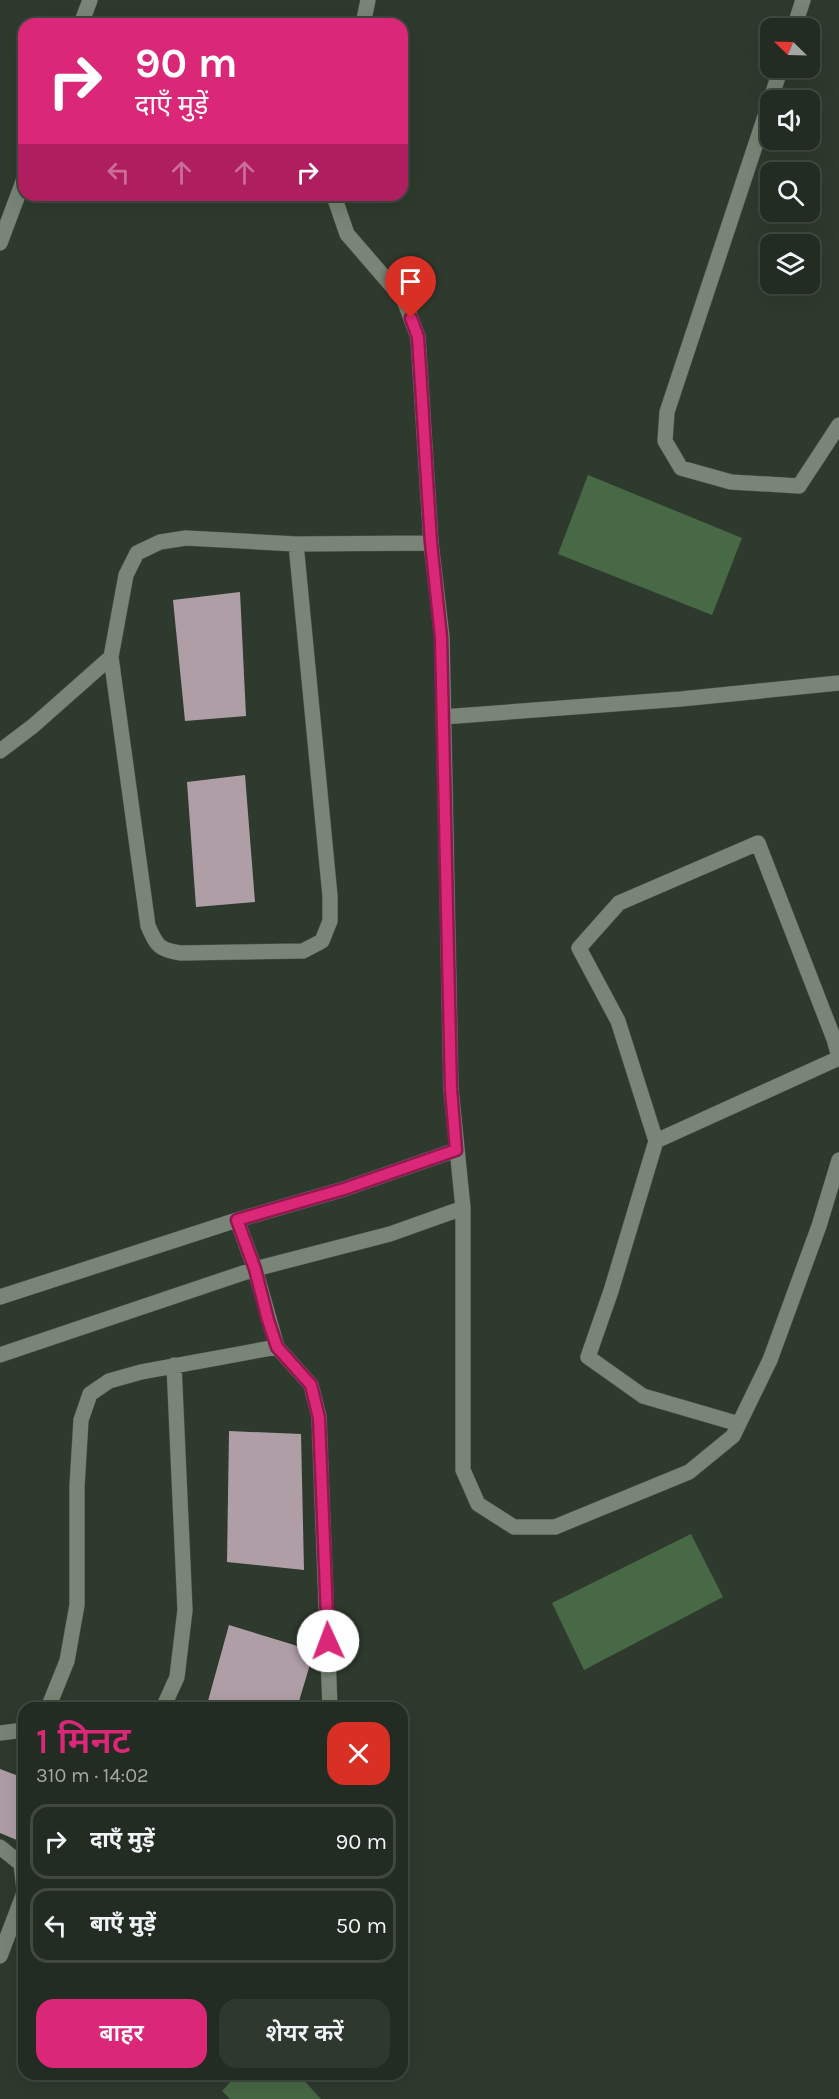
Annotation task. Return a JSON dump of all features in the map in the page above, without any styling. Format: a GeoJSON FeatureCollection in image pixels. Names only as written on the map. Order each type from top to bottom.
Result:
{"type":"FeatureCollection","features":[{"type":"Feature","properties":{"kind":"street"},"geometry":{"type":"LineString","coordinates":[[83,18],[90,0]]}},
{"type":"Feature","properties":{"kind":"street"},"geometry":{"type":"LineString","coordinates":[[364,18],[368,0]]}},
{"type":"Feature","properties":{"kind":"street"},"geometry":{"type":"LineString","coordinates":[[797,18],[803,0]]}},
{"type":"Feature","properties":{"kind":"street"},"geometry":{"type":"LineString","coordinates":[[778,78],[667,412],[665,441],[681,468],[730,482],[799,486],[839,425]]}},
{"type":"Feature","properties":{"kind":"street"},"geometry":{"type":"LineString","coordinates":[[0,243],[18,195]]}},
{"type":"Feature","properties":{"kind":"street"},"geometry":{"type":"LineString","coordinates":[[336,201],[347,234],[404,300],[418,337],[431,543],[441,637],[451,1089],[463,1208],[463,1470],[478,1504],[514,1527],[555,1527],[689,1472],[733,1436],[770,1360],[819,1226],[839,1160]]}},
{"type":"Feature","properties":{"kind":"street"},"geometry":{"type":"LineString","coordinates":[[296,544],[330,896],[330,921],[322,941],[303,951],[182,953],[168,951],[156,944],[148,926],[111,657],[126,575],[137,553],[160,542],[186,538],[296,544],[431,543]]}},
{"type":"Feature","properties":{"kind":"street"},"geometry":{"type":"LineString","coordinates":[[0,751],[33,726],[111,657]]}},
{"type":"Feature","properties":{"kind":"street"},"geometry":{"type":"LineString","coordinates":[[443,717],[681,699],[839,683]]}},
{"type":"Feature","properties":{"kind":"street"},"geometry":{"type":"LineString","coordinates":[[656,1142],[839,1057],[758,843],[619,903],[579,948],[618,1021],[656,1142],[611,1291],[588,1357],[643,1396],[739,1424]]}},
{"type":"Feature","properties":{"kind":"street"},"geometry":{"type":"LineString","coordinates":[[0,1297],[237,1220],[344,1189],[456,1150]]}},
{"type":"Feature","properties":{"kind":"street"},"geometry":{"type":"LineString","coordinates":[[0,1355],[255,1269],[390,1234],[463,1208]]}},
{"type":"Feature","properties":{"kind":"street"},"geometry":{"type":"LineString","coordinates":[[237,1220],[255,1269],[277,1347],[311,1385],[319,1418],[330,1702]]}},
{"type":"Feature","properties":{"kind":"street"},"geometry":{"type":"LineString","coordinates":[[51,1702],[68,1661],[77,1605],[77,1486],[80,1431],[81,1420],[90,1394],[109,1381],[141,1372],[277,1347]]}},
{"type":"Feature","properties":{"kind":"street"},"geometry":{"type":"LineString","coordinates":[[166,1702],[177,1677],[185,1610],[174,1365]]}},
{"type":"Feature","properties":{"kind":"street"},"geometry":{"type":"LineString","coordinates":[[0,1733],[18,1731]]}},
{"type":"Feature","properties":{"kind":"street"},"geometry":{"type":"LineString","coordinates":[[0,1847],[18,1861]]}},
{"type":"Feature","properties":{"kind":"street"},"geometry":{"type":"LineString","coordinates":[[0,1956],[18,1907]]}},
{"type":"Feature","properties":{"kind":"green space"},"geometry":{"type":"Polygon","coordinates":[[[588,475],[742,538],[712,615],[558,554],[588,475]]]}},
{"type":"Feature","properties":{"kind":"green space"},"geometry":{"type":"Polygon","coordinates":[[[691,1534],[723,1597],[584,1670],[552,1603],[691,1534]]]}},
{"type":"Feature","properties":{"kind":"green space"},"geometry":{"type":"Polygon","coordinates":[[[232,2080],[304,2080],[321,2099],[230,2099],[222,2091],[232,2080]]]}},
{"type":"Feature","properties":{"kind":"building"},"geometry":{"type":"Polygon","coordinates":[[[240,592],[246,716],[185,721],[173,600],[240,592]]]}},
{"type":"Feature","properties":{"kind":"building"},"geometry":{"type":"Polygon","coordinates":[[[245,775],[255,902],[196,907],[187,782],[245,775]]]}},
{"type":"Feature","properties":{"kind":"building"},"geometry":{"type":"Polygon","coordinates":[[[229,1431],[301,1434],[304,1570],[227,1562],[229,1431]]]}},
{"type":"Feature","properties":{"kind":"building"},"geometry":{"type":"Polygon","coordinates":[[[229,1625],[314,1651],[299,1702],[208,1702],[229,1625]]]}},
{"type":"Feature","properties":{"kind":"building"},"geometry":{"type":"Polygon","coordinates":[[[0,1769],[18,1776],[18,1840],[0,1833],[0,1769]]]}},
{"type":"Feature","properties":{"kind":"route"},"geometry":{"type":"LineString","coordinates":[[328,1641],[319,1418],[311,1385],[277,1347],[255,1269],[237,1220],[344,1189],[456,1150],[451,1089],[441,637],[431,543],[418,337],[411,318]]}}]}
